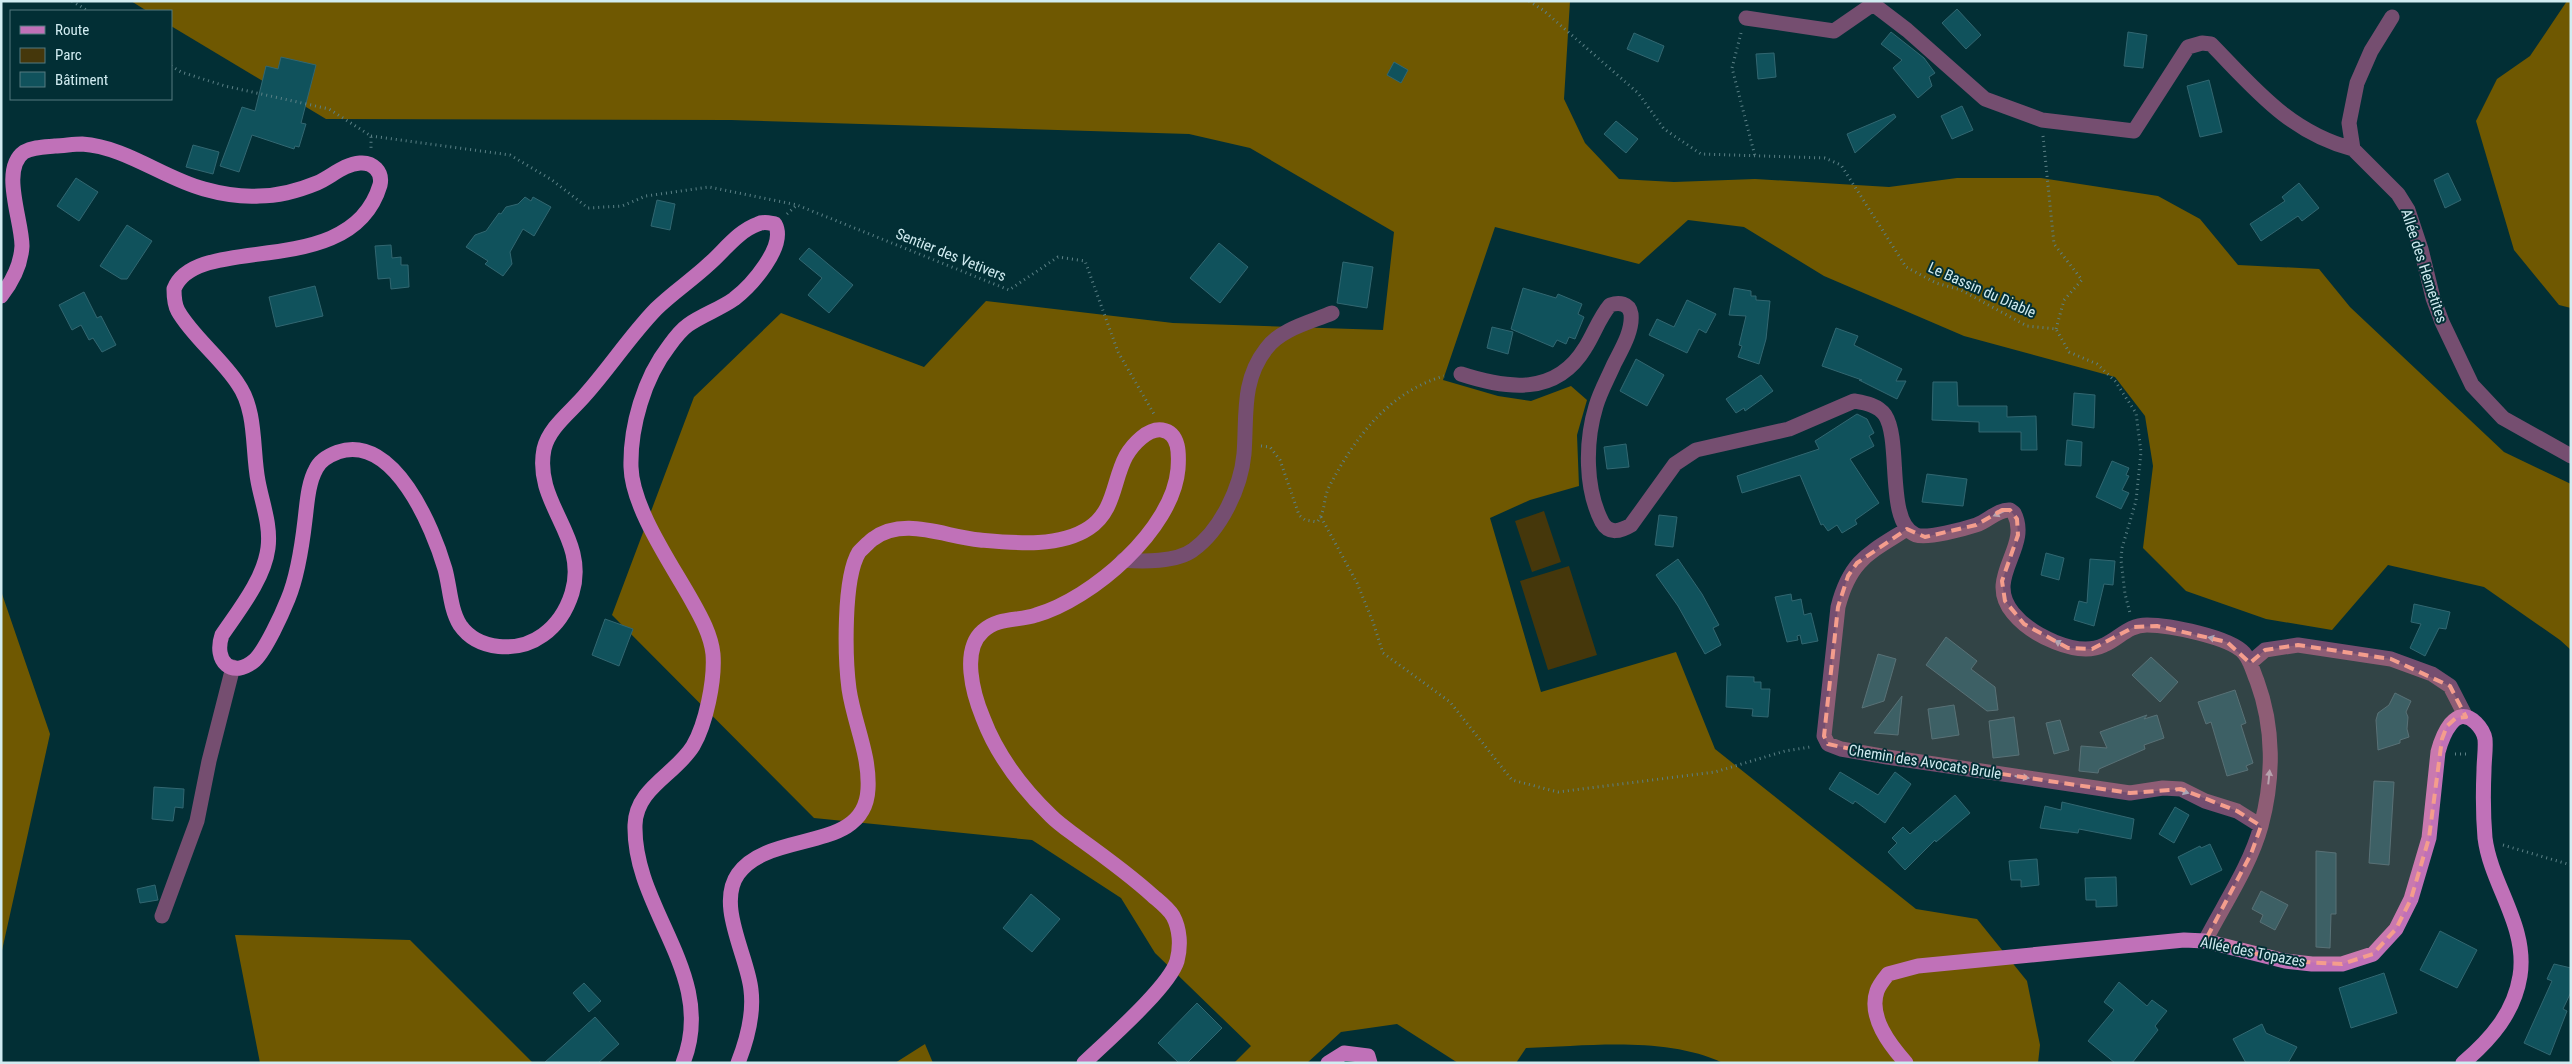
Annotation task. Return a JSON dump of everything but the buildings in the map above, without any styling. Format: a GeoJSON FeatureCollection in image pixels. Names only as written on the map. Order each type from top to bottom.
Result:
{"type":"FeatureCollection","features":[{"type":"Feature","properties":{"kind":"main road"},"geometry":{"type":"LineString","coordinates":[[1,296],[13,278],[21,255],[20,232],[12,192],[11,174],[14,161],[24,152],[37,147],[82,144],[116,152],[204,189],[260,196],[289,192],[318,183],[346,167],[360,163],[370,164],[377,169],[381,177],[380,184],[364,214],[346,228],[319,244],[275,254],[197,265],[183,273],[174,289],[177,310],[240,386],[246,400],[251,421],[258,481],[269,529],[268,548],[264,563],[222,635],[218,646],[220,657],[224,664],[233,667],[245,666],[255,659],[289,598],[302,543],[309,492],[316,468],[329,455],[345,450],[368,451],[389,466],[406,485],[436,541],[458,622],[468,635],[498,647],[518,647],[542,636],[558,620],[570,601],[575,582],[577,563],[572,546],[550,499],[545,481],[544,448],[550,433],[588,392],[612,359],[657,308],[738,237],[759,223],[775,224],[778,230],[778,242],[752,282],[734,298],[686,326],[659,360],[642,398],[632,440],[631,469],[636,497],[700,616],[713,652],[713,673],[709,695],[693,746],[642,800],[635,825],[642,873],[691,994],[691,1035],[682,1063]]}},
{"type":"Feature","properties":{"kind":"main road"},"geometry":{"type":"LineString","coordinates":[[738,1063],[751,1015],[752,992],[730,908],[732,887],[736,876],[745,867],[770,850],[838,832],[854,822],[866,806],[868,778],[849,690],[846,627],[851,574],[860,551],[874,538],[893,528],[918,529],[980,540],[1044,542],[1072,536],[1090,528],[1104,514],[1115,491],[1126,456],[1142,436],[1152,431],[1163,430],[1170,433],[1176,441],[1178,470],[1173,492],[1162,516],[1138,548],[1087,590],[1062,604],[1036,615],[993,624],[982,632],[973,645],[971,655],[978,707],[990,736],[1007,766],[1052,818],[1135,880],[1171,912],[1178,927],[1180,943],[1177,964],[1164,984],[1084,1063]]}},
{"type":"Feature","properties":{"kind":"main road"},"geometry":{"type":"LineString","coordinates":[[2463,1063],[2488,1042],[2503,1020],[2513,1003],[2520,975],[2520,944],[2512,911],[2489,860],[2486,840],[2483,807],[2485,738],[2474,721],[2466,717]]}},
{"type":"Feature","properties":{"kind":"main road","name":"Allée des Topazes"},"geometry":{"type":"LineString","coordinates":[[1906,1063],[1891,1045],[1876,1012],[1877,990],[1888,974],[1918,966],[2162,941],[2205,941],[2285,961],[2312,964],[2342,964],[2373,954],[2396,929],[2411,899],[2429,838],[2438,752],[2447,726],[2456,718],[2466,717]]}},
{"type":"Feature","properties":{"kind":"main road"},"geometry":{"type":"LineString","coordinates":[[1328,1063],[1344,1053],[1368,1056],[1370,1063]]}},
{"type":"Feature","properties":{"kind":"street"},"geometry":{"type":"LineString","coordinates":[[1746,18],[1834,31],[1873,4],[1907,30],[1984,99],[2042,120],[2134,131],[2188,47],[2202,43],[2211,44],[2271,105],[2296,125],[2334,144],[2353,149],[2350,123],[2357,83],[2372,51],[2392,16]]}},
{"type":"Feature","properties":{"kind":"street","name":"Allée des Hemetites"},"geometry":{"type":"LineString","coordinates":[[2353,149],[2398,194],[2408,210],[2421,249],[2433,298],[2472,385],[2503,418],[2571,456]]}},
{"type":"Feature","properties":{"kind":"street"},"geometry":{"type":"LineString","coordinates":[[1462,374],[1491,384],[1516,387],[1543,382],[1566,371],[1576,362],[1610,305],[1622,304],[1631,313],[1627,336],[1596,406],[1590,431],[1590,483],[1596,509],[1604,526],[1612,531],[1622,531],[1631,525],[1675,464],[1696,450],[1788,429],[1854,401],[1876,407],[1885,415],[1890,428],[1899,504],[1907,529],[1916,535],[1925,537],[1976,525],[2002,510],[2010,510],[2017,519],[2018,535],[2002,581],[2002,589],[2005,601],[2024,624],[2068,648],[2080,650],[2104,645],[2134,627],[2157,626],[2222,640],[2237,647],[2250,663],[2269,725],[2270,760],[2261,826],[2251,854],[2205,941]]}},
{"type":"Feature","properties":{"kind":"street"},"geometry":{"type":"LineString","coordinates":[[1123,560],[1153,562],[1193,550],[1221,519],[1236,490],[1244,455],[1244,406],[1251,375],[1266,347],[1286,333],[1332,313]]}},
{"type":"Feature","properties":{"kind":"street"},"geometry":{"type":"LineString","coordinates":[[1826,740],[1838,607],[1848,576],[1869,553],[1907,529]]}},
{"type":"Feature","properties":{"kind":"street"},"geometry":{"type":"LineString","coordinates":[[2250,663],[2265,650],[2298,645],[2391,659],[2432,674],[2450,686],[2466,717]]}},
{"type":"Feature","properties":{"kind":"street"},"geometry":{"type":"LineString","coordinates":[[162,916],[197,821],[209,761],[233,667]]}},
{"type":"Feature","properties":{"kind":"street","name":"Chemin des Avocats Brule"},"geometry":{"type":"LineString","coordinates":[[1826,740],[1841,749],[2130,793],[2163,788],[2181,789],[2205,801],[2237,811],[2261,826]]}},
{"type":"Feature","properties":{"kind":"path"},"geometry":{"type":"LineString","coordinates":[[72,1],[86,10]]}},
{"type":"Feature","properties":{"kind":"path","name":"Le Bassin du Diable"},"geometry":{"type":"LineString","coordinates":[[1529,1],[1543,10],[1638,93],[1664,129],[1701,154],[1825,158],[1841,165],[1906,268],[1936,282],[1962,290],[2027,326],[2056,329]]}},
{"type":"Feature","properties":{"kind":"path"},"geometry":{"type":"LineString","coordinates":[[1746,18],[1732,68],[1755,156]]}},
{"type":"Feature","properties":{"kind":"path"},"geometry":{"type":"LineString","coordinates":[[172,67],[180,72],[225,86],[329,109],[371,136],[510,155],[552,180],[588,208],[622,206],[646,196],[709,187],[797,205]]}},
{"type":"Feature","properties":{"kind":"path"},"geometry":{"type":"LineString","coordinates":[[2042,120],[2054,244],[2082,280],[2064,300],[2056,329],[2069,352],[2097,364],[2115,381],[2136,413],[2141,452],[2136,501],[2122,548],[2121,560],[2125,594],[2134,627]]}},
{"type":"Feature","properties":{"kind":"path"},"geometry":{"type":"LineString","coordinates":[[370,164],[371,136]]}},
{"type":"Feature","properties":{"kind":"path"},"geometry":{"type":"LineString","coordinates":[[775,224],[797,205]]}},
{"type":"Feature","properties":{"kind":"path","name":"Sentier des Vetivers"},"geometry":{"type":"LineString","coordinates":[[797,205],[1009,290],[1058,257],[1085,261],[1118,352],[1163,430]]}},
{"type":"Feature","properties":{"kind":"path"},"geometry":{"type":"LineString","coordinates":[[1244,455],[1259,446],[1270,447],[1280,460],[1299,515],[1305,520],[1316,522],[1321,517],[1328,489],[1349,451],[1378,414],[1423,382],[1452,373],[1462,374]]}},
{"type":"Feature","properties":{"kind":"path"},"geometry":{"type":"LineString","coordinates":[[1321,517],[1357,583],[1383,653],[1450,702],[1512,780],[1558,792],[1715,772],[1826,740]]}},
{"type":"Feature","properties":{"kind":"path"},"geometry":{"type":"LineString","coordinates":[[2448,754],[2468,754]]}},
{"type":"Feature","properties":{"kind":"path"},"geometry":{"type":"LineString","coordinates":[[2486,840],[2571,865]]}},
{"type":"Feature","properties":{"kind":"highlighted area"},"geometry":{"type":"Polygon","coordinates":[[[2002,510],[2010,510],[2017,519],[2018,535],[2002,581],[2005,601],[2024,624],[2068,648],[2092,649],[2134,627],[2157,626],[2227,642],[2250,663],[2265,650],[2298,645],[2391,659],[2450,686],[2466,717],[2456,718],[2447,726],[2442,739],[2429,838],[2411,899],[2396,929],[2373,954],[2342,964],[2285,961],[2205,941],[2251,854],[2261,826],[2237,811],[2181,789],[2130,793],[1887,757],[1828,744],[1824,736],[1838,607],[1848,576],[1857,563],[1907,529],[1925,537],[1976,525],[2002,510]]]}},
{"type":"Feature","properties":{"kind":"green space"},"geometry":{"type":"Polygon","coordinates":[[[1544,511],[1561,562],[1532,572],[1515,521],[1544,511]]]}},
{"type":"Feature","properties":{"kind":"green space"},"geometry":{"type":"Polygon","coordinates":[[[1569,566],[1597,655],[1548,670],[1520,581],[1569,566]]]}},
{"type":"Feature","properties":{"kind":"shaded area"},"geometry":{"type":"Polygon","coordinates":[[[131,1],[1570,1],[1564,99],[1585,143],[1619,179],[1674,182],[1755,179],[1889,187],[1957,178],[2041,178],[2158,196],[2200,219],[2238,265],[2319,269],[2350,307],[2504,452],[2571,484],[2571,650],[2560,640],[2484,587],[2388,565],[2332,630],[2266,619],[2186,591],[2143,548],[2153,466],[2145,416],[2115,377],[1964,336],[1824,276],[1744,227],[1688,220],[1639,264],[1495,227],[1443,380],[1498,396],[1531,401],[1571,386],[1587,400],[1577,435],[1579,486],[1530,500],[1490,518],[1541,692],[1676,652],[1715,749],[1916,909],[1977,919],[2027,981],[2040,1045],[2038,1063],[1723,1063],[1677,1049],[1652,1046],[1601,1045],[1526,1048],[1516,1063],[1458,1063],[1397,1024],[1341,1032],[1307,1063],[1234,1063],[1251,1046],[1155,953],[1121,898],[1032,840],[814,818],[612,615],[694,397],[781,313],[924,367],[986,301],[1173,323],[1383,330],[1394,232],[1250,148],[1189,134],[731,120],[326,119],[172,27],[172,10],[145,10],[131,1]]]}},
{"type":"Feature","properties":{"kind":"shaded area"},"geometry":{"type":"Polygon","coordinates":[[[2567,1],[2571,1],[2571,308],[2559,305],[2514,250],[2476,121],[2497,79],[2530,56],[2567,1]]]}},
{"type":"Feature","properties":{"kind":"shaded area"},"geometry":{"type":"Polygon","coordinates":[[[1,591],[50,734],[1,955],[1,591]]]}},
{"type":"Feature","properties":{"kind":"shaded area"},"geometry":{"type":"Polygon","coordinates":[[[235,935],[410,940],[533,1063],[260,1063],[235,935]]]}},
{"type":"Feature","properties":{"kind":"shaded area"},"geometry":{"type":"Polygon","coordinates":[[[925,1044],[933,1063],[895,1063],[925,1044]]]}}]}
